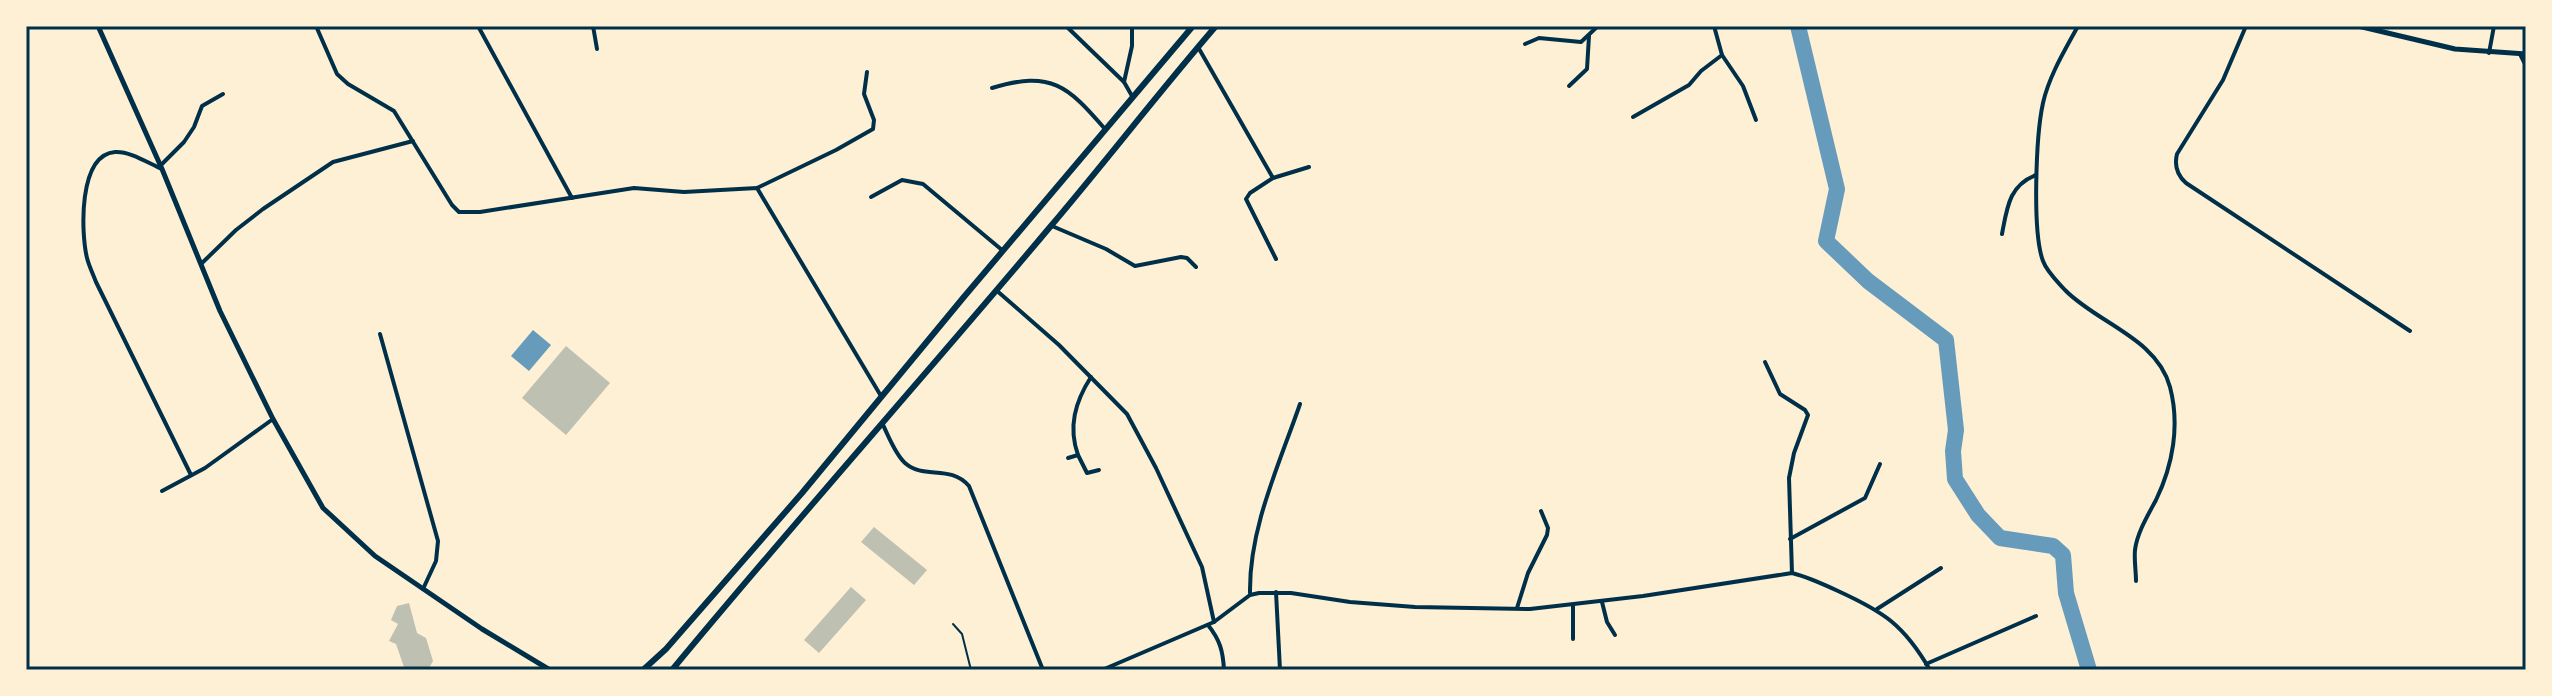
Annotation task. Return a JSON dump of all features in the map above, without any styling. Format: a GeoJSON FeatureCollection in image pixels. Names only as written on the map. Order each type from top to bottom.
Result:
{"type":"FeatureCollection","features":[{"type":"Feature","properties":{"kind":"main road"},"geometry":{"type":"LineString","coordinates":[[643,670],[666,649],[882,398],[1193,26]]}},
{"type":"Feature","properties":{"kind":"main road"},"geometry":{"type":"LineString","coordinates":[[672,670],[881,422],[1052,226],[1216,26]]}},
{"type":"Feature","properties":{"kind":"street"},"geometry":{"type":"LineString","coordinates":[[98,26],[161,167],[200,266],[273,419],[313,494],[329,515],[375,556],[548,669]]}},
{"type":"Feature","properties":{"kind":"street"},"geometry":{"type":"LineString","coordinates":[[316,26],[337,74],[394,111],[459,212],[480,212],[634,188],[684,192],[757,188],[873,129],[874,120],[864,94],[867,72]]}},
{"type":"Feature","properties":{"kind":"street"},"geometry":{"type":"LineString","coordinates":[[478,26],[572,198]]}},
{"type":"Feature","properties":{"kind":"street"},"geometry":{"type":"LineString","coordinates":[[593,26],[597,49]]}},
{"type":"Feature","properties":{"kind":"street"},"geometry":{"type":"LineString","coordinates":[[1066,26],[1124,82],[1132,96]]}},
{"type":"Feature","properties":{"kind":"street"},"geometry":{"type":"LineString","coordinates":[[1124,82],[1132,46],[1132,26]]}},
{"type":"Feature","properties":{"kind":"street"},"geometry":{"type":"LineString","coordinates":[[1525,44],[1539,38],[1581,42],[1598,26]]}},
{"type":"Feature","properties":{"kind":"street"},"geometry":{"type":"LineString","coordinates":[[1714,26],[1722,55],[1743,86],[1756,120]]}},
{"type":"Feature","properties":{"kind":"street"},"geometry":{"type":"LineString","coordinates":[[2078,26],[2053,73],[2043,103],[2036,175],[2040,248],[2048,272],[2065,290],[2124,331],[2156,361],[2169,383],[2174,417],[2173,453],[2161,490],[2136,544],[2136,581]]}},
{"type":"Feature","properties":{"kind":"street"},"geometry":{"type":"LineString","coordinates":[[2246,26],[2216,92],[2177,154],[2175,165],[2178,174],[2186,183],[2410,331]]}},
{"type":"Feature","properties":{"kind":"street"},"geometry":{"type":"LineString","coordinates":[[2358,26],[2455,49],[2523,54],[2526,66]]}},
{"type":"Feature","properties":{"kind":"street"},"geometry":{"type":"LineString","coordinates":[[2489,53],[2494,26]]}},
{"type":"Feature","properties":{"kind":"street"},"geometry":{"type":"LineString","coordinates":[[1569,86],[1587,69],[1589,36]]}},
{"type":"Feature","properties":{"kind":"street"},"geometry":{"type":"LineString","coordinates":[[1198,47],[1273,178]]}},
{"type":"Feature","properties":{"kind":"street"},"geometry":{"type":"LineString","coordinates":[[1633,117],[1689,85],[1722,55]]}},
{"type":"Feature","properties":{"kind":"street"},"geometry":{"type":"LineString","coordinates":[[992,88],[1028,80],[1062,87],[1072,92],[1105,129]]}},
{"type":"Feature","properties":{"kind":"street"},"geometry":{"type":"LineString","coordinates":[[161,167],[184,142],[202,106],[223,94]]}},
{"type":"Feature","properties":{"kind":"street"},"geometry":{"type":"LineString","coordinates":[[200,266],[236,230],[333,162],[413,141]]}},
{"type":"Feature","properties":{"kind":"street"},"geometry":{"type":"LineString","coordinates":[[161,167],[127,154],[115,152],[105,155],[94,168],[88,183],[83,227],[87,257],[96,282],[191,475]]}},
{"type":"Feature","properties":{"kind":"street"},"geometry":{"type":"LineString","coordinates":[[1276,259],[1246,199],[1273,178],[1309,167]]}},
{"type":"Feature","properties":{"kind":"street"},"geometry":{"type":"LineString","coordinates":[[2002,234],[2011,193],[2020,182],[2036,175]]}},
{"type":"Feature","properties":{"kind":"street"},"geometry":{"type":"LineString","coordinates":[[871,197],[902,180],[923,184],[1004,252]]}},
{"type":"Feature","properties":{"kind":"street"},"geometry":{"type":"LineString","coordinates":[[757,188],[882,398]]}},
{"type":"Feature","properties":{"kind":"street"},"geometry":{"type":"LineString","coordinates":[[1052,226],[1106,249],[1135,266],[1181,257],[1187,258],[1196,267]]}},
{"type":"Feature","properties":{"kind":"street"},"geometry":{"type":"LineString","coordinates":[[996,290],[1127,414],[1150,455],[1202,567],[1214,622]]}},
{"type":"Feature","properties":{"kind":"street"},"geometry":{"type":"LineString","coordinates":[[380,334],[439,551],[423,589]]}},
{"type":"Feature","properties":{"kind":"street"},"geometry":{"type":"LineString","coordinates":[[1765,362],[1780,394],[1808,415],[1791,464],[1792,573]]}},
{"type":"Feature","properties":{"kind":"street"},"geometry":{"type":"LineString","coordinates":[[1091,377],[1079,395],[1073,419],[1073,444],[1087,473],[1099,470]]}},
{"type":"Feature","properties":{"kind":"street"},"geometry":{"type":"LineString","coordinates":[[1250,595],[1250,562],[1257,529],[1300,404]]}},
{"type":"Feature","properties":{"kind":"street"},"geometry":{"type":"LineString","coordinates":[[162,491],[273,419]]}},
{"type":"Feature","properties":{"kind":"street"},"geometry":{"type":"LineString","coordinates":[[881,422],[905,463],[927,472],[956,474],[969,486],[1043,670]]}},
{"type":"Feature","properties":{"kind":"street"},"geometry":{"type":"LineString","coordinates":[[1068,458],[1078,455]]}},
{"type":"Feature","properties":{"kind":"street"},"geometry":{"type":"LineString","coordinates":[[1790,539],[1865,498],[1880,464]]}},
{"type":"Feature","properties":{"kind":"street"},"geometry":{"type":"LineString","coordinates":[[1517,608],[1528,573],[1547,535],[1548,528],[1541,511]]}},
{"type":"Feature","properties":{"kind":"street"},"geometry":{"type":"LineString","coordinates":[[1877,609],[1941,568]]}},
{"type":"Feature","properties":{"kind":"street"},"geometry":{"type":"LineString","coordinates":[[1102,670],[1214,622],[1250,595],[1276,592],[1384,605],[1573,606],[1792,573],[1810,578],[1877,609],[1902,630],[1930,670]]}},
{"type":"Feature","properties":{"kind":"street"},"geometry":{"type":"LineString","coordinates":[[1276,592],[1280,670]]}},
{"type":"Feature","properties":{"kind":"street"},"geometry":{"type":"LineString","coordinates":[[1602,602],[1607,622],[1615,635]]}},
{"type":"Feature","properties":{"kind":"street"},"geometry":{"type":"LineString","coordinates":[[1573,606],[1573,639]]}},
{"type":"Feature","properties":{"kind":"street"},"geometry":{"type":"LineString","coordinates":[[1926,664],[2036,616]]}},
{"type":"Feature","properties":{"kind":"street"},"geometry":{"type":"LineString","coordinates":[[1208,625],[1222,648],[1224,670]]}},
{"type":"Feature","properties":{"kind":"lane"},"geometry":{"type":"LineString","coordinates":[[953,624],[962,634],[971,670]]}},
{"type":"Feature","properties":{"kind":"water"},"geometry":{"type":"Polygon","coordinates":[[[533,330],[551,345],[529,371],[511,356],[533,330]]]}},
{"type":"Feature","properties":{"kind":"building"},"geometry":{"type":"Polygon","coordinates":[[[566,346],[610,383],[566,435],[522,398],[566,346]]]}},
{"type":"Feature","properties":{"kind":"building"},"geometry":{"type":"Polygon","coordinates":[[[874,527],[927,570],[914,585],[861,542],[874,527]]]}},
{"type":"Feature","properties":{"kind":"building"},"geometry":{"type":"Polygon","coordinates":[[[851,587],[866,600],[819,653],[804,640],[851,587]]]}},
{"type":"Feature","properties":{"kind":"building"},"geometry":{"type":"Polygon","coordinates":[[[409,603],[417,633],[426,638],[433,661],[428,670],[405,670],[396,644],[389,641],[398,624],[391,620],[397,606],[409,603]]]}},
{"type":"Feature","properties":{"kind":"waterway"},"geometry":{"type":"LineString","coordinates":[[1798,26],[1837,189],[1826,241],[1868,281],[1946,340],[1956,430],[1953,451],[1955,479],[1978,515],[2000,538],[2053,546],[2063,555],[2066,593],[2089,670]]}}]}
